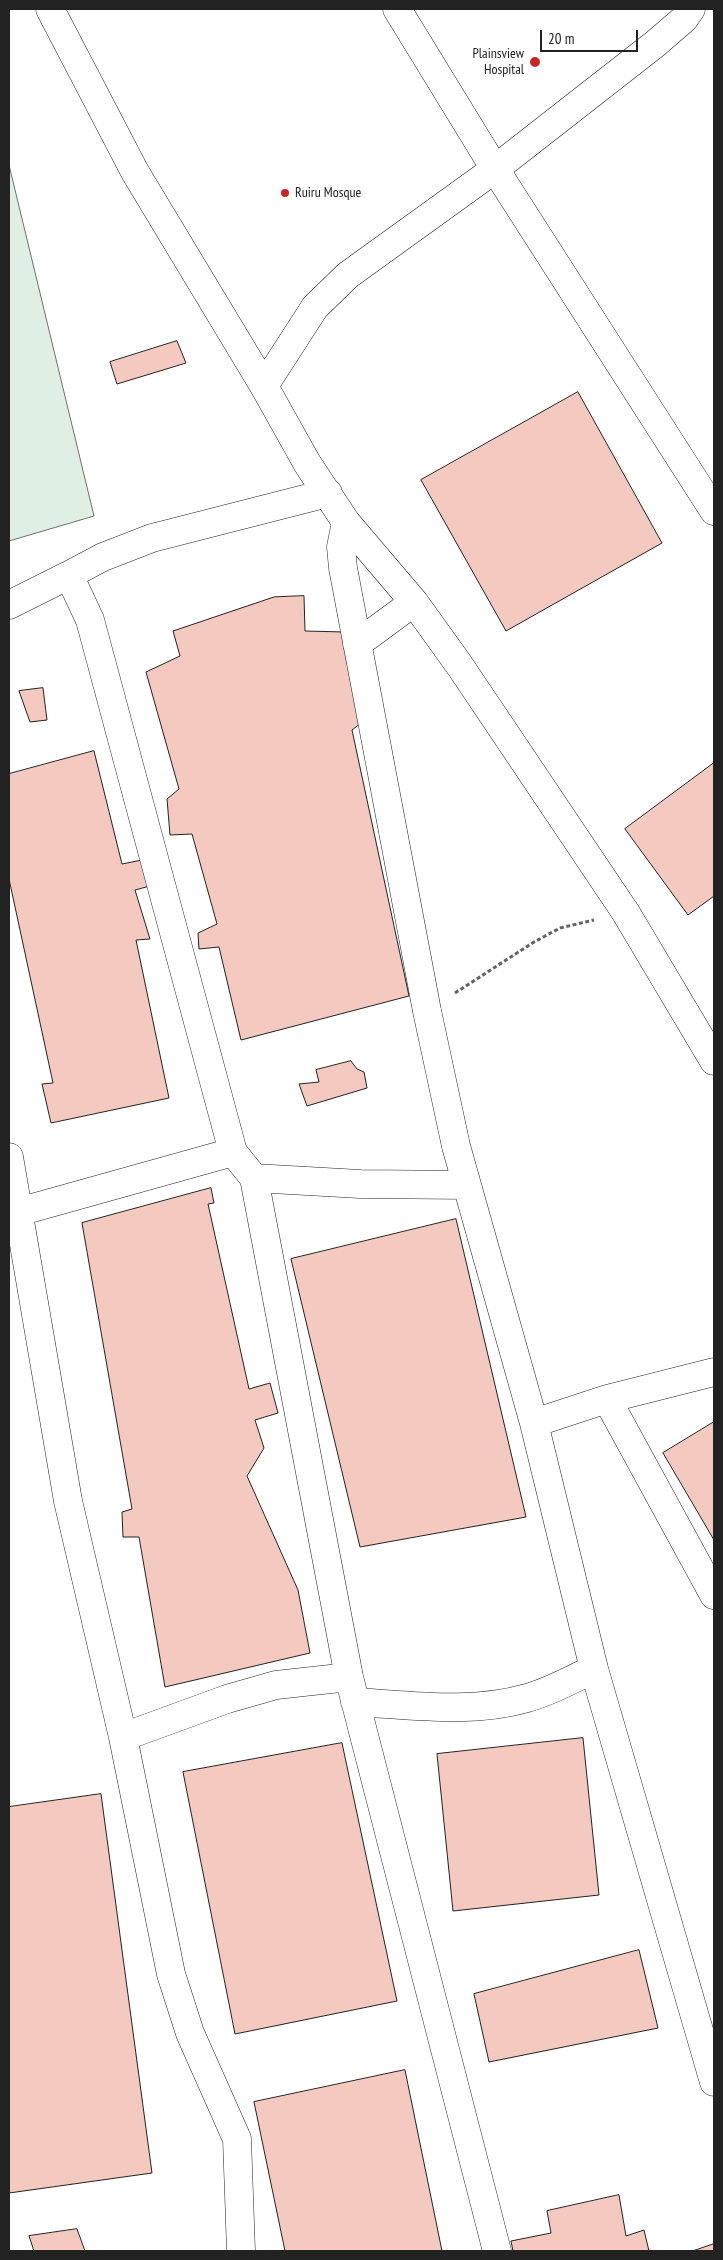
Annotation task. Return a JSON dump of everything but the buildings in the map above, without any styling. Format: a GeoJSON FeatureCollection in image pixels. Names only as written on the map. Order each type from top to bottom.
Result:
{"type":"FeatureCollection","features":[{"type":"Feature","properties":{"kind":"street"},"geometry":{"type":"LineString","coordinates":[[50,9],[135,172],[264,386],[307,463],[346,522],[414,602],[460,666],[626,913],[714,1061]]}},
{"type":"Feature","properties":{"kind":"street"},"geometry":{"type":"LineString","coordinates":[[397,9],[495,169],[714,511]]}},
{"type":"Feature","properties":{"kind":"street"},"geometry":{"type":"LineString","coordinates":[[264,386],[315,307],[348,275],[495,169],[655,44],[684,19],[691,9]]}},
{"type":"Feature","properties":{"kind":"street"},"geometry":{"type":"LineString","coordinates":[[9,605],[103,557],[152,538],[328,494]]}},
{"type":"Feature","properties":{"kind":"street"},"geometry":{"type":"LineString","coordinates":[[346,522],[341,547],[343,568],[427,1011],[456,1146],[534,1423],[594,1669],[714,2082]]}},
{"type":"Feature","properties":{"kind":"street"},"geometry":{"type":"LineString","coordinates":[[69,575],[90,620],[233,1152],[254,1178],[352,1690],[497,2251]]}},
{"type":"Feature","properties":{"kind":"street"},"geometry":{"type":"LineString","coordinates":[[357,644],[414,602]]}},
{"type":"Feature","properties":{"kind":"street"},"geometry":{"type":"LineString","coordinates":[[18,1212],[233,1152]]}},
{"type":"Feature","properties":{"kind":"street"},"geometry":{"type":"LineString","coordinates":[[9,1157],[68,1500],[123,1737],[171,1974],[190,2033],[237,2140],[242,2251]]}},
{"type":"Feature","properties":{"kind":"street"},"geometry":{"type":"LineString","coordinates":[[254,1178],[360,1184],[468,1185]]}},
{"type":"Feature","properties":{"kind":"street"},"geometry":{"type":"LineString","coordinates":[[534,1423],[606,1399],[714,1372]]}},
{"type":"Feature","properties":{"kind":"street"},"geometry":{"type":"LineString","coordinates":[[606,1399],[714,1595]]}},
{"type":"Feature","properties":{"kind":"street"},"geometry":{"type":"LineString","coordinates":[[123,1737],[227,1699],[276,1685],[352,1690],[468,1707],[498,1705],[529,1698],[594,1669]]}},
{"type":"Feature","properties":{"kind":"path"},"geometry":{"type":"LineString","coordinates":[[427,1011],[534,942],[560,928],[626,913]]}},
{"type":"Feature","properties":{"kind":"green space"},"geometry":{"type":"Polygon","coordinates":[[[9,165],[94,516],[9,541],[9,165]]]}},
{"type":"Feature","properties":{"kind":"place","name":"Plainsview Hospital"},"geometry":{"type":"Point","coordinates":[535,62]}},
{"type":"Feature","properties":{"kind":"place","name":"Ruiru Mosque"},"geometry":{"type":"Point","coordinates":[285,193]}}]}
